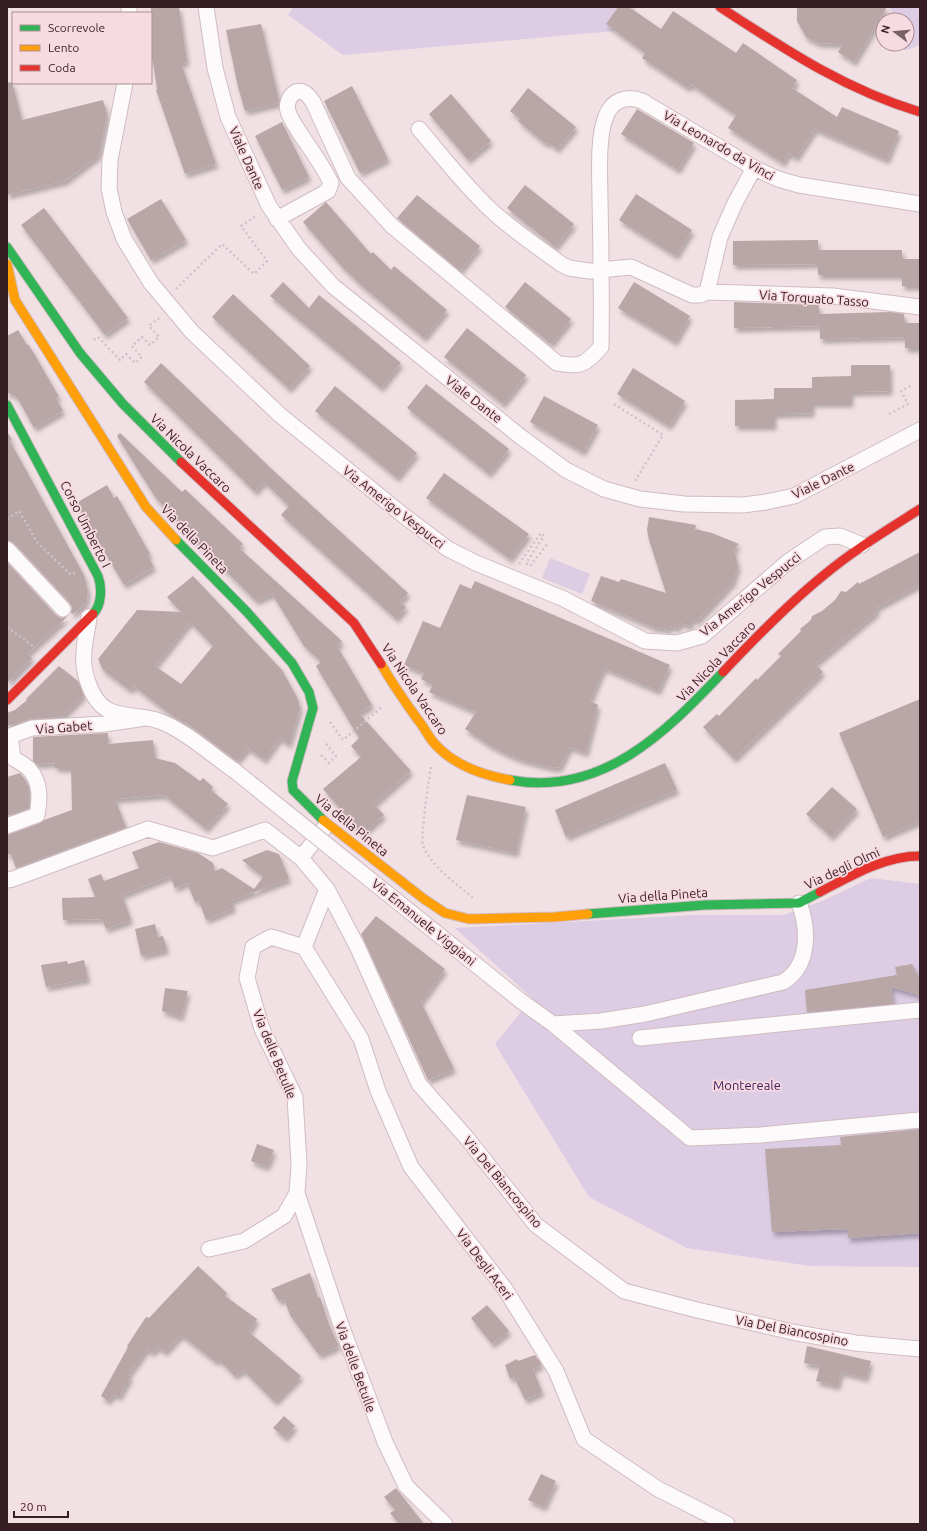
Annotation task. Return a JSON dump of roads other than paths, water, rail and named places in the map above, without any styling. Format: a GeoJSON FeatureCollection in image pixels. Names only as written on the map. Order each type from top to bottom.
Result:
{"type":"FeatureCollection","features":[{"type":"Feature","properties":{"kind":"street","name":"Viale Dante"},"geometry":{"type":"LineString","coordinates":[[206,7],[215,68],[228,117],[269,206],[299,249],[333,286],[521,437],[566,470],[604,489],[640,499],[684,504],[743,505],[794,496],[920,430]]}},
{"type":"Feature","properties":{"kind":"street"},"geometry":{"type":"LineString","coordinates":[[720,7],[762,35],[841,81],[878,98],[920,112]]}},
{"type":"Feature","properties":{"kind":"street","name":"Via Amerigo Vespucci"},"geometry":{"type":"LineString","coordinates":[[125,84],[110,160],[109,188],[114,212],[124,239],[151,283],[176,315],[192,332],[280,415],[448,550],[564,599],[645,641],[677,643],[702,636],[789,560],[825,537],[840,536],[862,545]]}},
{"type":"Feature","properties":{"kind":"street","name":"Via Leonardo da Vinci"},"geometry":{"type":"LineString","coordinates":[[277,219],[328,191],[331,183],[294,124],[287,110],[291,96],[296,92],[303,92],[306,93],[313,102],[348,178],[392,226],[557,363],[573,366],[587,362],[601,347],[600,171],[602,140],[606,116],[615,103],[621,99],[635,98],[642,101],[754,168],[778,179],[800,185],[920,204]]}},
{"type":"Feature","properties":{"kind":"street","name":"Via Torquato Tasso"},"geometry":{"type":"LineString","coordinates":[[419,129],[476,195],[504,222],[561,264],[569,268],[589,271],[631,267],[692,295],[700,295],[707,292],[833,296],[920,307]]}},
{"type":"Feature","properties":{"kind":"street"},"geometry":{"type":"LineString","coordinates":[[707,292],[720,237],[735,203],[754,168]]}},
{"type":"Feature","properties":{"kind":"street","name":"Via Nicola Vaccaro"},"geometry":{"type":"LineString","coordinates":[[7,247],[80,353],[124,404],[197,478],[354,623],[365,637],[398,692],[436,745],[450,758],[480,773],[507,780],[534,783],[566,781],[590,775],[611,766],[639,750],[670,726],[794,601],[824,575],[862,545],[920,509]]}},
{"type":"Feature","properties":{"kind":"street","name":"Via della Pineta"},"geometry":{"type":"LineString","coordinates":[[7,264],[15,300],[146,507],[247,612],[292,663],[309,692],[313,708],[292,781],[293,790],[327,824],[446,913],[469,919],[555,917],[704,905],[799,903]]}},
{"type":"Feature","properties":{"kind":"street","name":"Corso Umberto I"},"geometry":{"type":"LineString","coordinates":[[7,406],[47,478],[91,563],[99,580],[101,592],[96,610],[90,617],[9,696]]}},
{"type":"Feature","properties":{"kind":"street"},"geometry":{"type":"LineString","coordinates":[[7,549],[63,609]]}},
{"type":"Feature","properties":{"kind":"street","name":"Via Emanuele Viggiani"},"geometry":{"type":"LineString","coordinates":[[90,617],[83,654],[86,677],[96,700],[108,710],[124,715],[158,720],[174,728],[235,772],[521,1001],[553,1024],[690,1138],[761,1135],[920,1120]]}},
{"type":"Feature","properties":{"kind":"street","name":"Via Gabet"},"geometry":{"type":"LineString","coordinates":[[7,826],[37,815],[40,797],[36,780],[29,769],[13,758],[10,736],[32,728],[105,724],[145,718]]}},
{"type":"Feature","properties":{"kind":"street"},"geometry":{"type":"LineString","coordinates":[[301,858],[327,824]]}},
{"type":"Feature","properties":{"kind":"street","name":"Via Del Biancospino"},"geometry":{"type":"LineString","coordinates":[[7,880],[148,829],[213,848],[265,830],[301,858],[327,889],[357,946],[419,1084],[466,1137],[536,1225],[624,1291],[796,1333],[920,1350]]}},
{"type":"Feature","properties":{"kind":"street","name":"Via degli Olmi"},"geometry":{"type":"LineString","coordinates":[[799,903],[862,871],[888,861],[909,856],[920,856]]}},
{"type":"Feature","properties":{"kind":"street"},"geometry":{"type":"LineString","coordinates":[[304,947],[327,889]]}},
{"type":"Feature","properties":{"kind":"street"},"geometry":{"type":"LineString","coordinates":[[553,1024],[601,1020],[645,1014],[783,982],[792,977],[797,970],[806,943],[804,915],[799,903]]}},
{"type":"Feature","properties":{"kind":"street","name":"Via delle Betulle"},"geometry":{"type":"LineString","coordinates":[[304,947],[271,937],[253,947],[247,978],[262,1029],[295,1097],[299,1164],[297,1193],[341,1326],[385,1442],[406,1486],[445,1524]]}},
{"type":"Feature","properties":{"kind":"street","name":"Via Degli Aceri"},"geometry":{"type":"LineString","coordinates":[[304,947],[361,1038],[378,1091],[411,1167],[505,1289],[556,1371],[584,1439],[658,1489],[727,1524]]}},
{"type":"Feature","properties":{"kind":"street"},"geometry":{"type":"LineString","coordinates":[[640,1038],[920,1010]]}},
{"type":"Feature","properties":{"kind":"street","name":"Via delle Betulle"},"geometry":{"type":"LineString","coordinates":[[209,1249],[244,1241],[284,1216],[297,1193]]}},
{"type":"Feature","properties":{"kind":"park label","name":"Montereale"},"geometry":{"type":"Point","coordinates":[747,1085]}}]}
